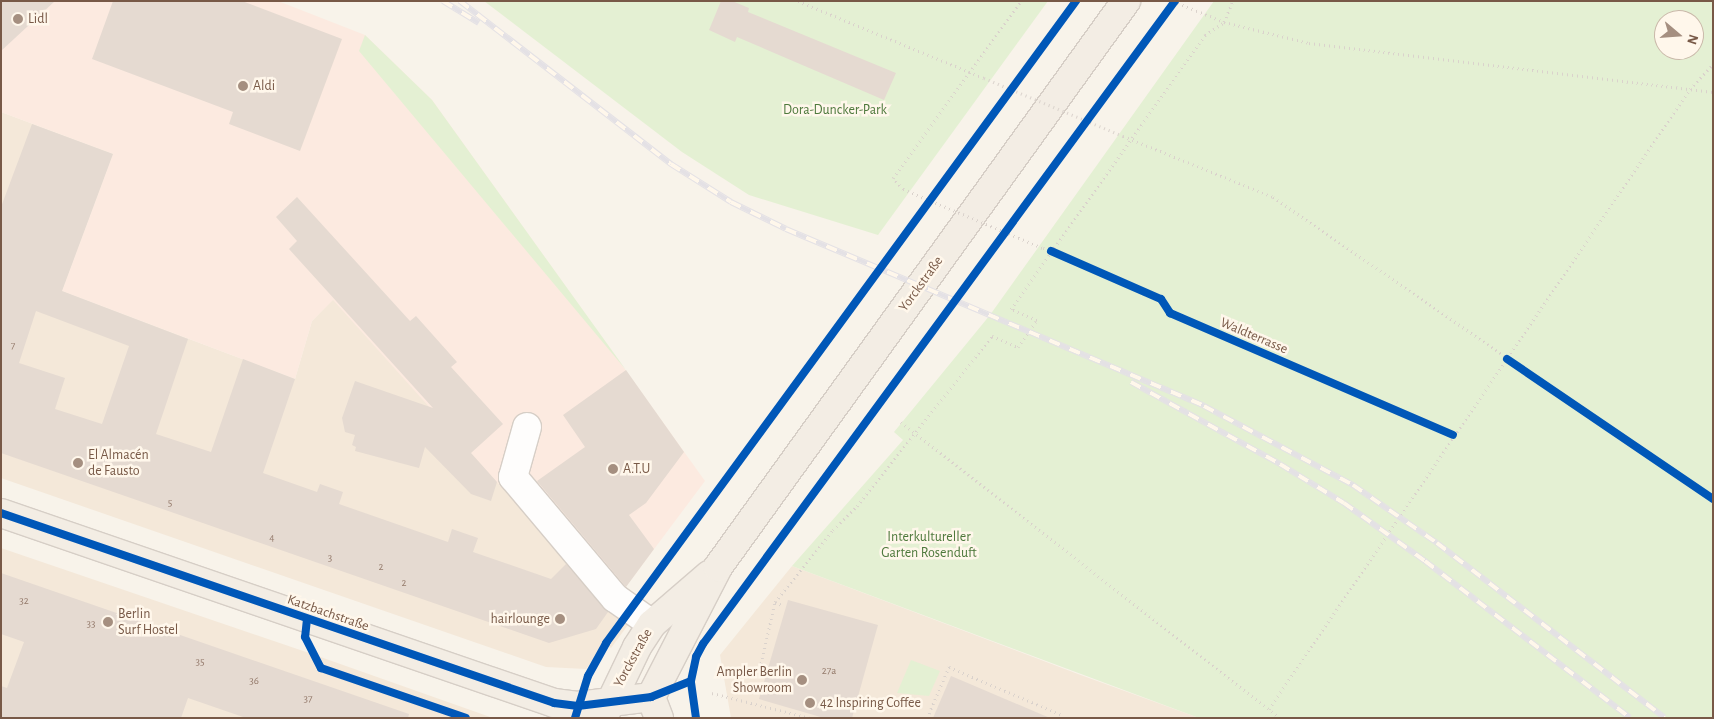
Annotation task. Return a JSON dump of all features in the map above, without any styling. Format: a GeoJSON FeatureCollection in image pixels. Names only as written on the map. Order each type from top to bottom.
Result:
{"type":"FeatureCollection","features":[{"type":"Feature","properties":{"kind":"main road","name":"Yorckstraße"},"geometry":{"type":"LineString","coordinates":[[655,707],[718,568],[1126,1]]}},
{"type":"Feature","properties":{"kind":"main road","name":"Katzbachstraße"},"geometry":{"type":"LineString","coordinates":[[1,513],[554,703],[606,710],[655,707]]}},
{"type":"Feature","properties":{"kind":"main road","name":"Yorckstraße"},"geometry":{"type":"LineString","coordinates":[[606,710],[652,624],[718,568]]}},
{"type":"Feature","properties":{"kind":"lane"},"geometry":{"type":"LineString","coordinates":[[528,427],[513,477],[615,598],[652,624]]}},
{"type":"Feature","properties":{"kind":"path"},"geometry":{"type":"LineString","coordinates":[[798,1],[1274,197],[1713,499]]}},
{"type":"Feature","properties":{"kind":"path"},"geometry":{"type":"LineString","coordinates":[[971,71],[1021,1]]}},
{"type":"Feature","properties":{"kind":"path"},"geometry":{"type":"LineString","coordinates":[[1169,9],[1174,1],[1224,22],[1309,43],[1713,92]]}},
{"type":"Feature","properties":{"kind":"path"},"geometry":{"type":"LineString","coordinates":[[760,668],[775,602],[915,434],[992,336],[1018,347],[1030,332],[1037,320],[1011,309],[1206,35],[1224,22],[1233,1]]}},
{"type":"Feature","properties":{"kind":"path"},"geometry":{"type":"LineString","coordinates":[[1269,709],[1453,435],[1507,359],[1690,89],[1713,64]]}},
{"type":"Feature","properties":{"kind":"path"},"geometry":{"type":"LineString","coordinates":[[1006,97],[1018,81]]}},
{"type":"Feature","properties":{"kind":"path"},"geometry":{"type":"LineString","coordinates":[[1081,129],[1093,113]]}},
{"type":"Feature","properties":{"kind":"path"},"geometry":{"type":"LineString","coordinates":[[924,209],[936,193]]}},
{"type":"Feature","properties":{"kind":"path"},"geometry":{"type":"LineString","coordinates":[[999,241],[1011,225]]}},
{"type":"Feature","properties":{"kind":"path"},"geometry":{"type":"LineString","coordinates":[[901,422],[1279,717]]}},
{"type":"Feature","properties":{"kind":"path"},"geometry":{"type":"LineString","coordinates":[[775,602],[782,605]]}},
{"type":"Feature","properties":{"kind":"path"},"geometry":{"type":"LineString","coordinates":[[926,718],[949,667],[1062,715]]}},
{"type":"Feature","properties":{"kind":"path"},"geometry":{"type":"LineString","coordinates":[[712,693],[810,718]]}},
{"type":"Feature","properties":{"kind":"shaded area"},"geometry":{"type":"Polygon","coordinates":[[[1,1],[278,1],[365,35],[432,100],[705,481],[610,608],[333,300],[312,321],[295,379],[62,291],[113,154],[1,112],[1,1]]]}},
{"type":"Feature","properties":{"kind":"shaded area"},"geometry":{"type":"Polygon","coordinates":[[[1,112],[113,154],[62,291],[295,379],[312,321],[333,299],[628,625],[611,648],[605,644],[586,669],[546,667],[1,478],[1,112]]]}},
{"type":"Feature","properties":{"kind":"shaded area"},"geometry":{"type":"Polygon","coordinates":[[[1,548],[312,654],[493,718],[1,718],[1,548]]]}},
{"type":"Feature","properties":{"kind":"shaded area"},"geometry":{"type":"Polygon","coordinates":[[[792,566],[1199,718],[731,718],[720,655],[792,566]]]}},
{"type":"Feature","properties":{"kind":"green space","name":"Dora-Duncker-Park"},"geometry":{"type":"Polygon","coordinates":[[[484,1],[1048,1],[878,235],[749,195],[682,152],[484,1]]]}},
{"type":"Feature","properties":{"kind":"green space","name":"Interkultureller Garten Rosenduft"},"geometry":{"type":"Polygon","coordinates":[[[1214,1],[1713,1],[1713,718],[1199,718],[792,566],[903,440],[894,432],[990,315],[1214,1]]]}},
{"type":"Feature","properties":{"kind":"green space"},"geometry":{"type":"Polygon","coordinates":[[[365,35],[432,100],[626,370],[359,51],[365,35]]]}},
{"type":"Feature","properties":{"kind":"green space"},"geometry":{"type":"Polygon","coordinates":[[[911,660],[940,671],[929,696],[897,693],[911,660]]]}},
{"type":"Feature","properties":{"kind":"building","name":"Lidl"},"geometry":{"type":"Polygon","coordinates":[[[1,1],[55,1],[1,51],[1,1]]]}},
{"type":"Feature","properties":{"kind":"building","name":"Aldi"},"geometry":{"type":"Polygon","coordinates":[[[113,1],[242,1],[342,39],[300,151],[229,124],[233,112],[92,59],[113,1]]]}},
{"type":"Feature","properties":{"kind":"building"},"geometry":{"type":"Polygon","coordinates":[[[721,1],[732,1],[749,8],[748,12],[896,73],[884,100],[737,37],[735,42],[709,30],[721,1]]]}},
{"type":"Feature","properties":{"kind":"building"},"geometry":{"type":"Polygon","coordinates":[[[32,124],[113,154],[62,291],[188,339],[156,434],[211,452],[243,359],[295,379],[263,473],[317,492],[320,484],[343,492],[339,504],[448,542],[452,529],[478,538],[473,552],[551,579],[566,564],[608,612],[596,629],[549,643],[1,453],[1,207],[32,124]],[[36,311],[19,363],[65,378],[55,409],[102,424],[129,346],[36,311]]]}},
{"type":"Feature","properties":{"kind":"building"},"geometry":{"type":"Polygon","coordinates":[[[297,197],[410,321],[416,316],[457,362],[451,367],[503,424],[471,453],[497,482],[491,501],[471,494],[425,447],[419,468],[355,451],[356,447],[352,445],[355,435],[345,432],[342,418],[355,381],[433,408],[289,249],[297,241],[276,217],[297,197]]]}},
{"type":"Feature","properties":{"kind":"building","name":"A.T.U"},"geometry":{"type":"Polygon","coordinates":[[[626,370],[684,452],[646,503],[629,515],[654,549],[626,587],[537,481],[585,447],[563,415],[626,370]]]}},
{"type":"Feature","properties":{"kind":"building"},"geometry":{"type":"Polygon","coordinates":[[[1,573],[409,714],[408,718],[246,718],[188,698],[181,718],[1,718],[1,686],[7,688],[24,642],[1,634],[1,573]]]}},
{"type":"Feature","properties":{"kind":"building"},"geometry":{"type":"Polygon","coordinates":[[[788,600],[878,625],[852,718],[824,718],[759,699],[788,600]]]}},
{"type":"Feature","properties":{"kind":"building"},"geometry":{"type":"Polygon","coordinates":[[[951,676],[970,684],[1050,718],[933,718],[951,676]]]}},
{"type":"Feature","properties":{"kind":"railway"},"geometry":{"type":"LineString","coordinates":[[443,1],[479,23]]}},
{"type":"Feature","properties":{"kind":"railway"},"geometry":{"type":"LineString","coordinates":[[460,1],[671,164],[731,202],[786,229],[1204,406],[1353,485],[1437,543],[1665,718]]}},
{"type":"Feature","properties":{"kind":"railway"},"geometry":{"type":"LineString","coordinates":[[1131,382],[1280,464],[1344,503],[1425,561],[1630,718]]}},
{"type":"Feature","properties":{"kind":"cycle path"},"geometry":{"type":"LineString","coordinates":[[575,718],[588,676],[606,643],[1076,1]]}},
{"type":"Feature","properties":{"kind":"cycle path"},"geometry":{"type":"LineString","coordinates":[[696,718],[691,681],[696,657],[703,644],[1175,1]]}},
{"type":"Feature","properties":{"kind":"cycle path","name":"Waldterrasse"},"geometry":{"type":"LineString","coordinates":[[1051,251],[1161,299],[1170,313],[1453,435]]}},
{"type":"Feature","properties":{"kind":"cycle path"},"geometry":{"type":"LineString","coordinates":[[1507,359],[1713,499]]}},
{"type":"Feature","properties":{"kind":"cycle path"},"geometry":{"type":"LineString","coordinates":[[1,513],[554,703],[578,706],[651,697],[691,681]]}},
{"type":"Feature","properties":{"kind":"cycle path"},"geometry":{"type":"LineString","coordinates":[[307,619],[305,637],[321,668],[466,718]]}},
{"type":"Feature","properties":{"kind":"place","name":"Lidl"},"geometry":{"type":"Point","coordinates":[18,19]}},
{"type":"Feature","properties":{"kind":"place","name":"Aldi"},"geometry":{"type":"Point","coordinates":[243,86]}},
{"type":"Feature","properties":{"kind":"place","name":"El Almacén de Fausto"},"geometry":{"type":"Point","coordinates":[78,463]}},
{"type":"Feature","properties":{"kind":"place","name":"A.T.U"},"geometry":{"type":"Point","coordinates":[613,469]}},
{"type":"Feature","properties":{"kind":"place","name":"hairlounge"},"geometry":{"type":"Point","coordinates":[560,619]}},
{"type":"Feature","properties":{"kind":"place","name":"Berlin Surf Hostel"},"geometry":{"type":"Point","coordinates":[108,622]}},
{"type":"Feature","properties":{"kind":"place","name":"Ampler Berlin Showroom"},"geometry":{"type":"Point","coordinates":[802,680]}},
{"type":"Feature","properties":{"kind":"place","name":"42 Inspiring Coffee"},"geometry":{"type":"Point","coordinates":[810,703]}}]}
